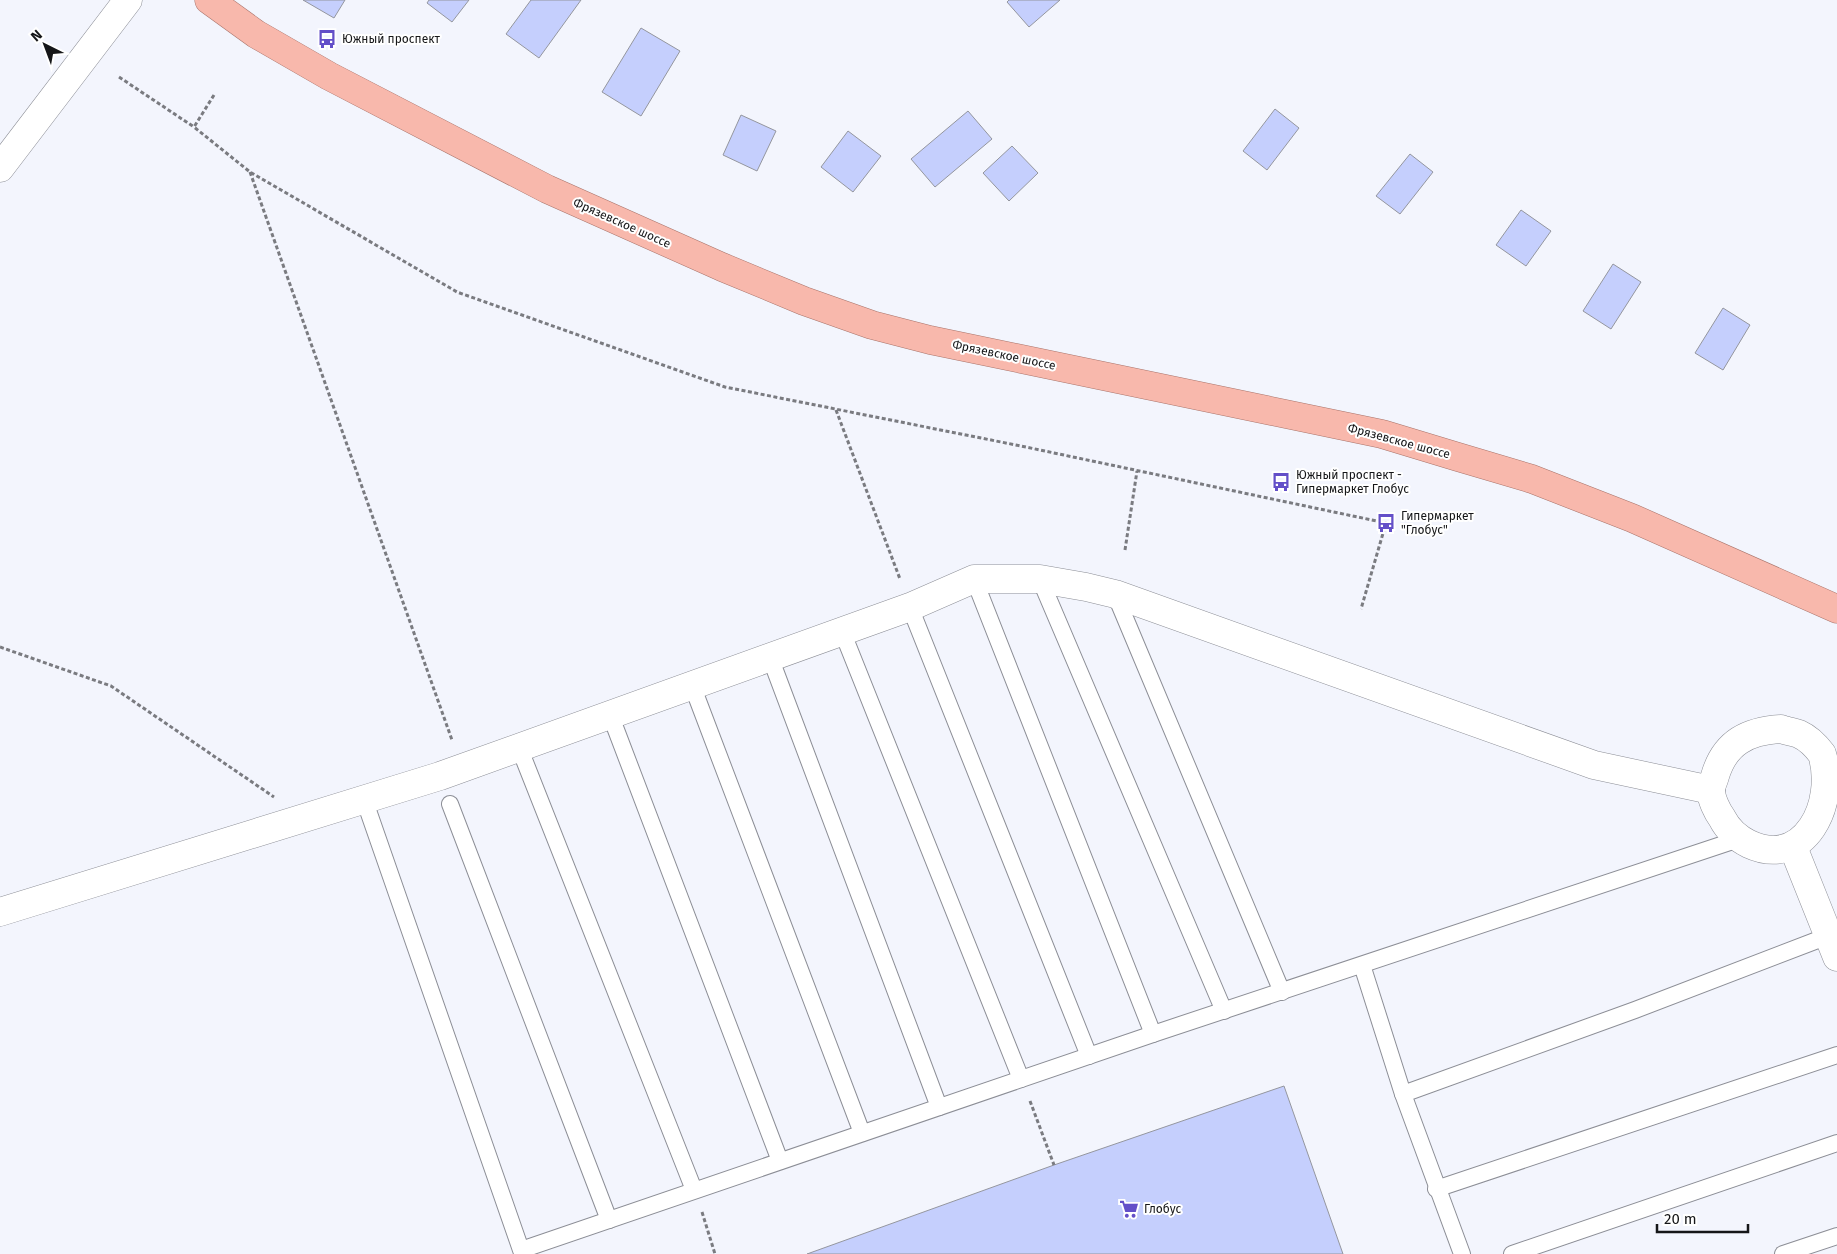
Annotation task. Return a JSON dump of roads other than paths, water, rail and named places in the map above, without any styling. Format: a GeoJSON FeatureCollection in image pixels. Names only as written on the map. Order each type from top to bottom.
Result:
{"type":"FeatureCollection","features":[{"type":"Feature","properties":{"kind":"highway","name":"Фрязевское шоссе"},"geometry":{"type":"LineString","coordinates":[[209,0],[256,34],[329,76],[547,189],[722,268],[804,300],[872,325],[930,340],[1372,432],[1532,479],[1632,518],[1837,609]]}},
{"type":"Feature","properties":{"kind":"street"},"geometry":{"type":"LineString","coordinates":[[0,168],[128,0]]}},
{"type":"Feature","properties":{"kind":"street"},"geometry":{"type":"LineString","coordinates":[[0,912],[440,776],[910,607],[974,579],[1040,580],[1086,587],[1115,594],[1594,765],[1711,790]]}},
{"type":"Feature","properties":{"kind":"street"},"geometry":{"type":"LineString","coordinates":[[1780,729],[1800,735],[1817,747],[1829,763],[1834,783],[1833,803],[1825,822],[1811,837],[1793,847],[1775,850],[1756,847],[1739,839],[1725,826],[1711,790],[1717,770],[1726,752],[1741,738],[1760,730],[1780,729]]}},
{"type":"Feature","properties":{"kind":"street"},"geometry":{"type":"LineString","coordinates":[[1793,847],[1833,947]]}},
{"type":"Feature","properties":{"kind":"lane"},"geometry":{"type":"LineString","coordinates":[[974,579],[1153,1034]]}},
{"type":"Feature","properties":{"kind":"lane"},"geometry":{"type":"LineString","coordinates":[[1040,580],[1224,1011]]}},
{"type":"Feature","properties":{"kind":"lane"},"geometry":{"type":"LineString","coordinates":[[1115,594],[1282,992]]}},
{"type":"Feature","properties":{"kind":"lane"},"geometry":{"type":"LineString","coordinates":[[910,607],[1089,1056]]}},
{"type":"Feature","properties":{"kind":"lane"},"geometry":{"type":"LineString","coordinates":[[842,632],[1021,1079]]}},
{"type":"Feature","properties":{"kind":"lane"},"geometry":{"type":"LineString","coordinates":[[770,657],[939,1107]]}},
{"type":"Feature","properties":{"kind":"lane"},"geometry":{"type":"LineString","coordinates":[[692,685],[862,1133]]}},
{"type":"Feature","properties":{"kind":"lane"},"geometry":{"type":"LineString","coordinates":[[610,714],[780,1161]]}},
{"type":"Feature","properties":{"kind":"lane"},"geometry":{"type":"LineString","coordinates":[[519,747],[694,1190]]}},
{"type":"Feature","properties":{"kind":"lane"},"geometry":{"type":"LineString","coordinates":[[364,799],[521,1250],[1153,1034],[1739,839]]}},
{"type":"Feature","properties":{"kind":"lane"},"geometry":{"type":"LineString","coordinates":[[450,804],[609,1220]]}},
{"type":"Feature","properties":{"kind":"lane"},"geometry":{"type":"LineString","coordinates":[[1403,1094],[1635,1010],[1833,947]]}},
{"type":"Feature","properties":{"kind":"lane"},"geometry":{"type":"LineString","coordinates":[[1362,965],[1403,1094],[1436,1189],[1462,1254]]}},
{"type":"Feature","properties":{"kind":"lane"},"geometry":{"type":"LineString","coordinates":[[1436,1189],[1837,1055]]}},
{"type":"Feature","properties":{"kind":"lane"},"geometry":{"type":"LineString","coordinates":[[1512,1254],[1837,1143]]}},
{"type":"Feature","properties":{"kind":"lane"},"geometry":{"type":"LineString","coordinates":[[1784,1254],[1837,1236]]}},
{"type":"Feature","properties":{"kind":"place","name":"Южный проспект"},"geometry":{"type":"Point","coordinates":[327,39]}},
{"type":"Feature","properties":{"kind":"place","name":"Южный проспект - Гипермаркет Глобус"},"geometry":{"type":"Point","coordinates":[1281,482]}},
{"type":"Feature","properties":{"kind":"place","name":"Гипермаркет \"Глобус\""},"geometry":{"type":"Point","coordinates":[1386,523]}},
{"type":"Feature","properties":{"kind":"place","name":"Глобус"},"geometry":{"type":"Point","coordinates":[1129,1209]}}]}
